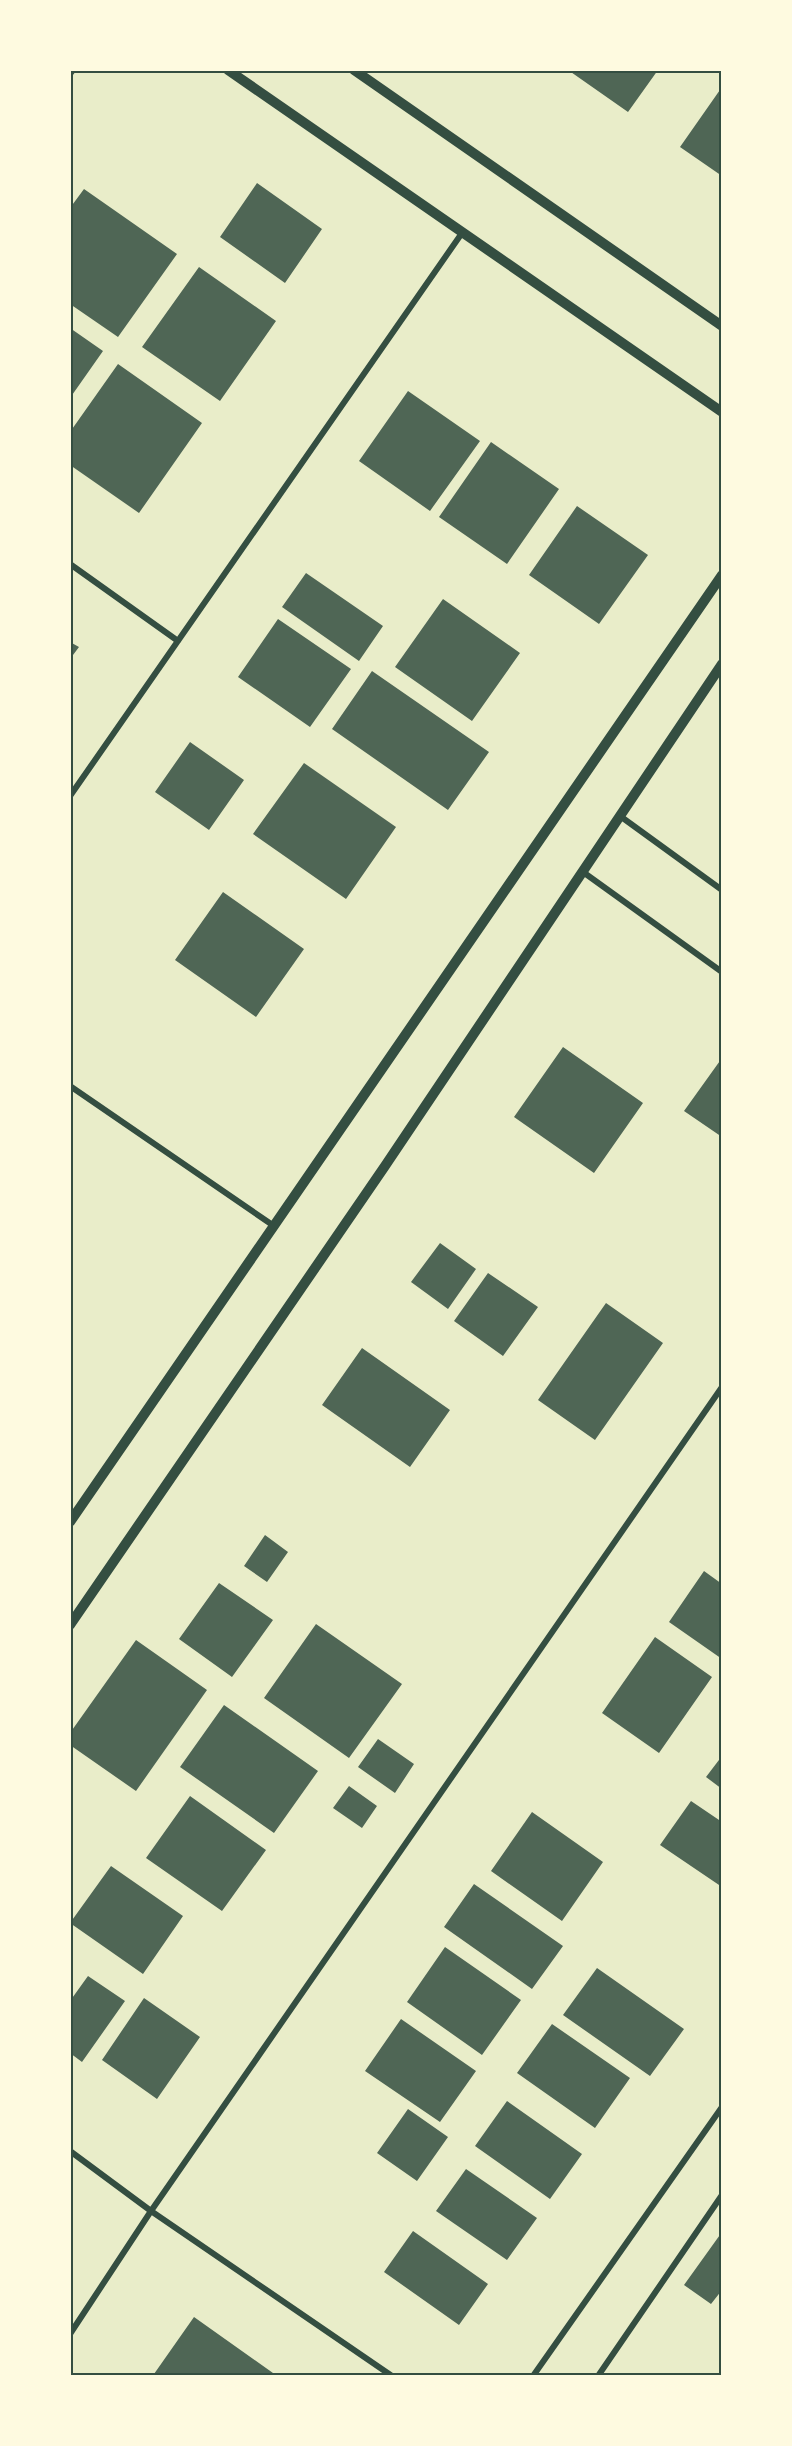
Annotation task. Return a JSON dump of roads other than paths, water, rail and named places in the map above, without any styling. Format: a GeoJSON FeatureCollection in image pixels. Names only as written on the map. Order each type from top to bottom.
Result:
{"type":"FeatureCollection","features":[{"type":"Feature","properties":{"kind":"street"},"geometry":{"type":"LineString","coordinates":[[228,70],[722,412]]}},
{"type":"Feature","properties":{"kind":"street"},"geometry":{"type":"LineString","coordinates":[[354,70],[722,326]]}},
{"type":"Feature","properties":{"kind":"street"},"geometry":{"type":"LineString","coordinates":[[70,796],[462,233]]}},
{"type":"Feature","properties":{"kind":"street"},"geometry":{"type":"LineString","coordinates":[[70,564],[178,641]]}},
{"type":"Feature","properties":{"kind":"street"},"geometry":{"type":"LineString","coordinates":[[70,1522],[722,575]]}},
{"type":"Feature","properties":{"kind":"street"},"geometry":{"type":"LineString","coordinates":[[70,1624],[385,1166],[722,664]]}},
{"type":"Feature","properties":{"kind":"street"},"geometry":{"type":"LineString","coordinates":[[620,816],[722,890]]}},
{"type":"Feature","properties":{"kind":"street"},"geometry":{"type":"LineString","coordinates":[[583,872],[722,972]]}},
{"type":"Feature","properties":{"kind":"street"},"geometry":{"type":"LineString","coordinates":[[70,1086],[274,1226]]}},
{"type":"Feature","properties":{"kind":"street"},"geometry":{"type":"LineString","coordinates":[[70,2334],[151,2211],[722,1387]]}},
{"type":"Feature","properties":{"kind":"street"},"geometry":{"type":"LineString","coordinates":[[534,2376],[722,2107]]}},
{"type":"Feature","properties":{"kind":"street"},"geometry":{"type":"LineString","coordinates":[[70,2151],[151,2211],[392,2376]]}},
{"type":"Feature","properties":{"kind":"street"},"geometry":{"type":"LineString","coordinates":[[598,2376],[722,2195]]}}]}
